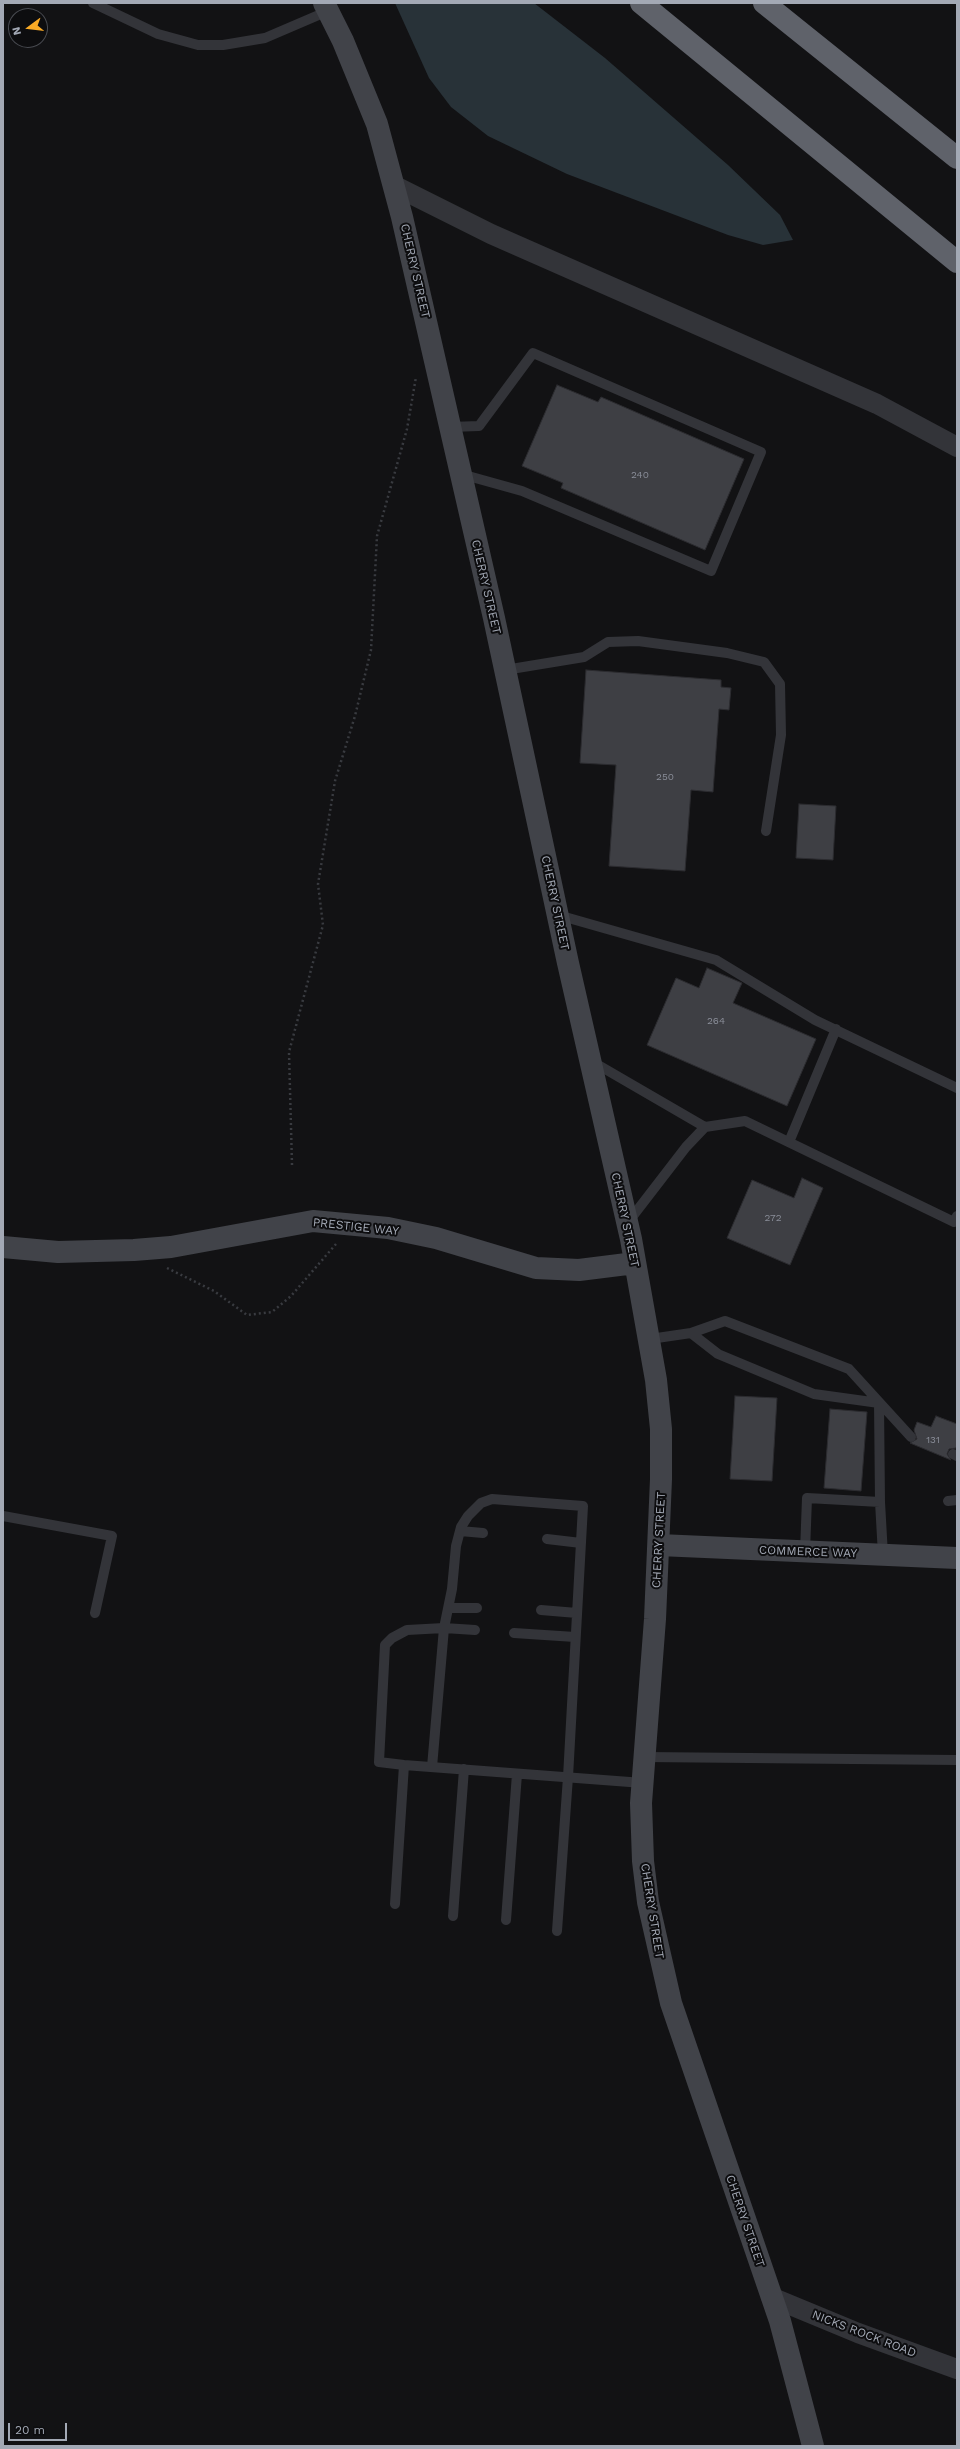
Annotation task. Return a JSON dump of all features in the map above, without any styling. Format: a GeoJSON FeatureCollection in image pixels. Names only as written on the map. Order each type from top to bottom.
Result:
{"type":"FeatureCollection","features":[{"type":"Feature","properties":{"kind":"highway"},"geometry":{"type":"LineString","coordinates":[[641,3],[957,262]]}},
{"type":"Feature","properties":{"kind":"highway"},"geometry":{"type":"LineString","coordinates":[[764,3],[957,158]]}},
{"type":"Feature","properties":{"kind":"main road","name":"CHERRY STREET"},"geometry":{"type":"LineString","coordinates":[[326,7],[346,48],[377,124],[393,185],[505,670],[635,1263],[650,1339],[661,1429],[659,1546],[643,1783],[643,1860],[648,1902],[661,1964],[690,2062],[780,2321],[813,2446]]}},
{"type":"Feature","properties":{"kind":"main road","name":"PRESTIGE WAY"},"geometry":{"type":"LineString","coordinates":[[3,1247],[58,1252],[134,1250],[171,1247],[292,1223],[313,1221],[388,1228],[436,1238],[536,1268],[579,1270],[635,1263]]}},
{"type":"Feature","properties":{"kind":"main road","name":"COMMERCE WAY"},"geometry":{"type":"LineString","coordinates":[[659,1546],[957,1558]]}},
{"type":"Feature","properties":{"kind":"street"},"geometry":{"type":"LineString","coordinates":[[393,185],[491,234],[877,404],[957,447]]}},
{"type":"Feature","properties":{"kind":"street","name":"NICKS ROCK ROAD"},"geometry":{"type":"LineString","coordinates":[[771,2297],[858,2333],[957,2369]]}},
{"type":"Feature","properties":{"kind":"lane"},"geometry":{"type":"LineString","coordinates":[[93,3],[158,34],[198,45],[223,45],[265,38],[326,7]]}},
{"type":"Feature","properties":{"kind":"lane"},"geometry":{"type":"LineString","coordinates":[[450,427],[479,426],[533,353],[760,452],[711,571],[522,491],[460,474]]}},
{"type":"Feature","properties":{"kind":"lane"},"geometry":{"type":"LineString","coordinates":[[505,670],[584,657],[608,642],[638,641],[727,652],[764,662],[780,684],[781,735],[766,831]]}},
{"type":"Feature","properties":{"kind":"lane"},"geometry":{"type":"LineString","coordinates":[[558,915],[716,960],[836,1029],[957,1088]]}},
{"type":"Feature","properties":{"kind":"lane"},"geometry":{"type":"LineString","coordinates":[[789,1142],[836,1029]]}},
{"type":"Feature","properties":{"kind":"lane"},"geometry":{"type":"LineString","coordinates":[[591,1061],[705,1128]]}},
{"type":"Feature","properties":{"kind":"lane"},"geometry":{"type":"LineString","coordinates":[[626,1224],[686,1147],[705,1128],[745,1121],[954,1222],[957,1216]]}},
{"type":"Feature","properties":{"kind":"lane"},"geometry":{"type":"LineString","coordinates":[[650,1339],[691,1333],[725,1321],[849,1369],[911,1437]]}},
{"type":"Feature","properties":{"kind":"lane"},"geometry":{"type":"LineString","coordinates":[[691,1333],[718,1354],[814,1394],[879,1403]]}},
{"type":"Feature","properties":{"kind":"lane"},"geometry":{"type":"LineString","coordinates":[[879,1403],[880,1502],[883,1555]]}},
{"type":"Feature","properties":{"kind":"lane"},"geometry":{"type":"LineString","coordinates":[[806,1552],[807,1498],[880,1502]]}},
{"type":"Feature","properties":{"kind":"lane"},"geometry":{"type":"LineString","coordinates":[[432,1767],[444,1628],[449,1608],[456,1546],[460,1531],[468,1516],[481,1504],[492,1499],[583,1506],[568,1777],[557,1931]]}},
{"type":"Feature","properties":{"kind":"lane"},"geometry":{"type":"LineString","coordinates":[[3,1516],[112,1536],[95,1613]]}},
{"type":"Feature","properties":{"kind":"lane"},"geometry":{"type":"LineString","coordinates":[[460,1531],[483,1533]]}},
{"type":"Feature","properties":{"kind":"lane"},"geometry":{"type":"LineString","coordinates":[[547,1539],[581,1543]]}},
{"type":"Feature","properties":{"kind":"lane"},"geometry":{"type":"LineString","coordinates":[[449,1608],[477,1608]]}},
{"type":"Feature","properties":{"kind":"lane"},"geometry":{"type":"LineString","coordinates":[[541,1610],[576,1613]]}},
{"type":"Feature","properties":{"kind":"lane"},"geometry":{"type":"LineString","coordinates":[[475,1630],[444,1628],[407,1630],[392,1638],[385,1645],[378,1762],[643,1783]]}},
{"type":"Feature","properties":{"kind":"lane"},"geometry":{"type":"LineString","coordinates":[[514,1633],[575,1637]]}},
{"type":"Feature","properties":{"kind":"lane"},"geometry":{"type":"LineString","coordinates":[[645,1757],[957,1760]]}},
{"type":"Feature","properties":{"kind":"lane"},"geometry":{"type":"LineString","coordinates":[[395,1904],[404,1765]]}},
{"type":"Feature","properties":{"kind":"lane"},"geometry":{"type":"LineString","coordinates":[[453,1916],[464,1769]]}},
{"type":"Feature","properties":{"kind":"lane"},"geometry":{"type":"LineString","coordinates":[[506,1920],[517,1774]]}},
{"type":"Feature","properties":{"kind":"path"},"geometry":{"type":"LineString","coordinates":[[292,1165],[289,1052],[323,925],[318,884],[335,781],[355,716],[371,650],[377,536],[407,429],[417,372]]}},
{"type":"Feature","properties":{"kind":"path"},"geometry":{"type":"LineString","coordinates":[[161,1265],[214,1291],[247,1314],[272,1312],[291,1296],[312,1269],[354,1224]]}},
{"type":"Feature","properties":{"kind":"shaded area"},"geometry":{"type":"Polygon","coordinates":[[[395,3],[534,3],[605,58],[728,165],[780,215],[793,240],[763,245],[728,235],[567,174],[488,136],[451,107],[429,78],[395,3]]]}},
{"type":"Feature","properties":{"kind":"building"},"geometry":{"type":"Polygon","coordinates":[[[557,385],[598,402],[601,397],[744,459],[705,550],[561,488],[563,483],[522,466],[557,385]]]}},
{"type":"Feature","properties":{"kind":"building"},"geometry":{"type":"Polygon","coordinates":[[[586,670],[721,680],[721,687],[731,688],[729,710],[719,709],[713,792],[691,790],[685,871],[609,866],[616,765],[580,763],[586,670]]]}},
{"type":"Feature","properties":{"kind":"building"},"geometry":{"type":"Polygon","coordinates":[[[799,804],[836,806],[833,860],[796,858],[799,804]]]}},
{"type":"Feature","properties":{"kind":"building"},"geometry":{"type":"Polygon","coordinates":[[[707,968],[742,983],[733,1003],[816,1039],[787,1106],[647,1045],[676,978],[699,988],[707,968]]]}},
{"type":"Feature","properties":{"kind":"building"},"geometry":{"type":"Polygon","coordinates":[[[802,1178],[823,1188],[790,1265],[727,1238],[752,1180],[794,1198],[802,1178]]]}},
{"type":"Feature","properties":{"kind":"building"},"geometry":{"type":"Polygon","coordinates":[[[735,1396],[777,1398],[772,1481],[730,1479],[735,1396]]]}},
{"type":"Feature","properties":{"kind":"building"},"geometry":{"type":"Polygon","coordinates":[[[830,1409],[867,1412],[861,1491],[824,1488],[830,1409]]]}},
{"type":"Feature","properties":{"kind":"building"},"geometry":{"type":"Polygon","coordinates":[[[936,1416],[957,1424],[956,1448],[949,1449],[947,1454],[951,1460],[910,1443],[917,1439],[914,1430],[917,1422],[931,1427],[936,1416]]]}}]}
